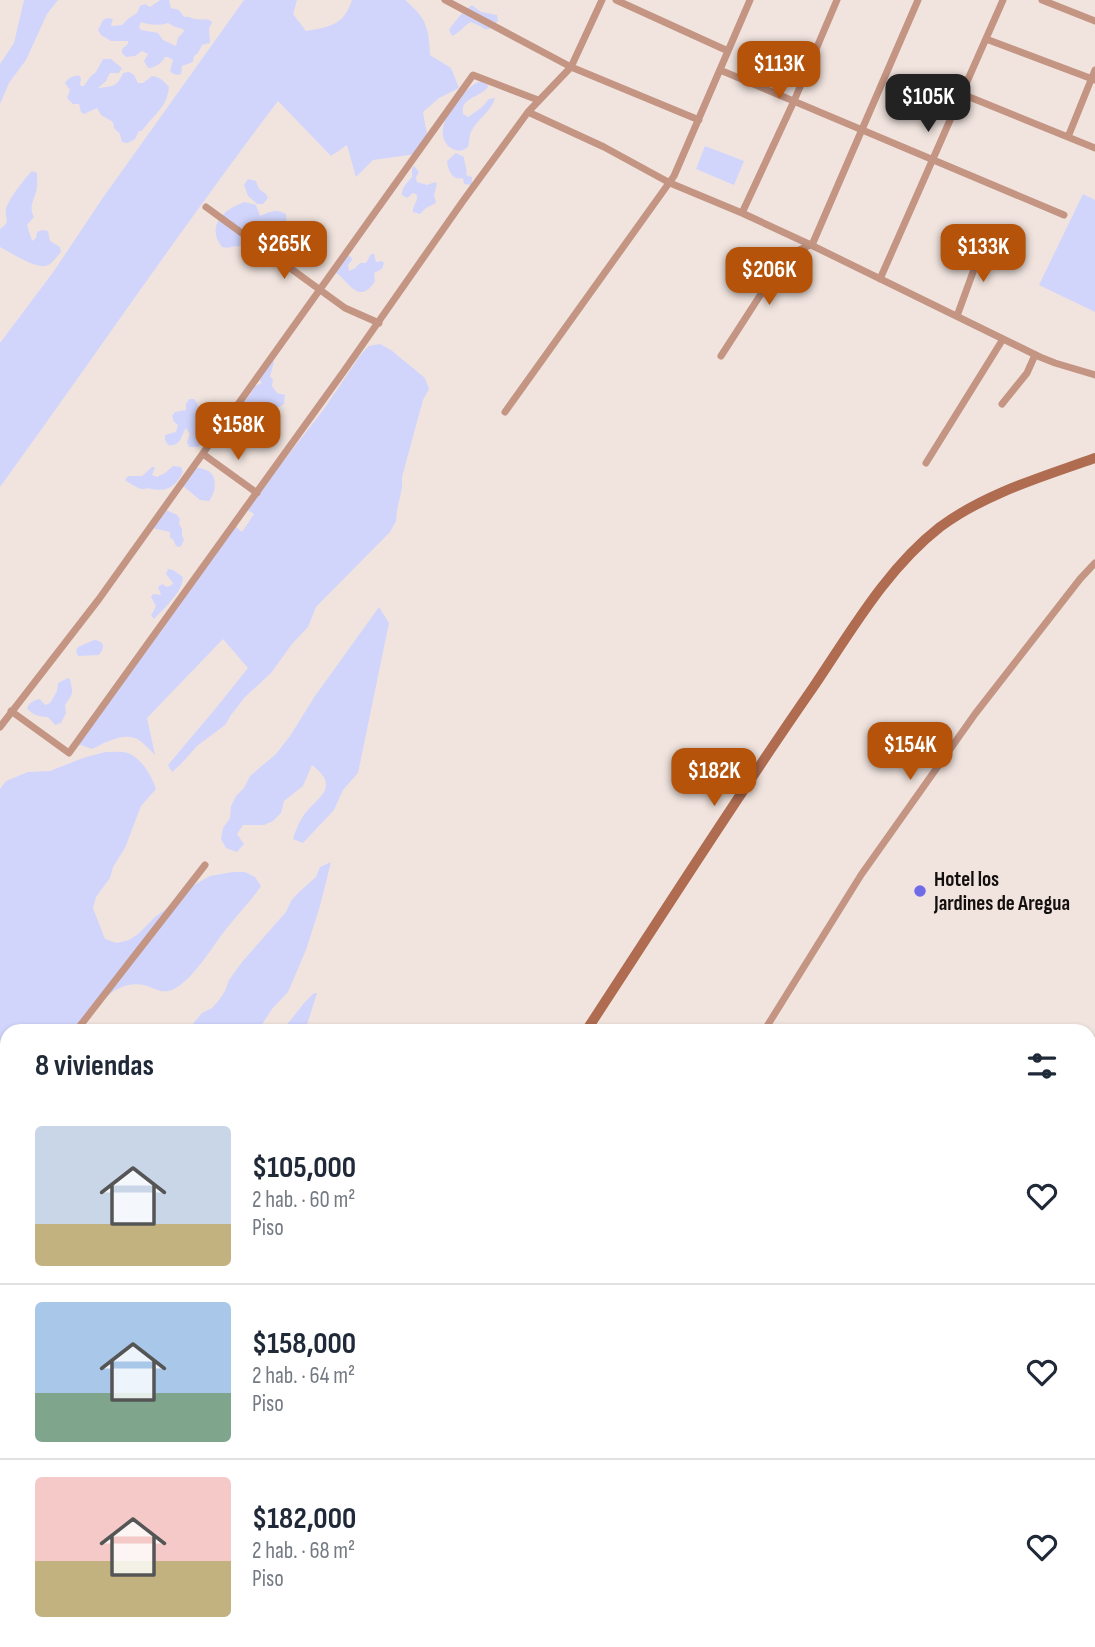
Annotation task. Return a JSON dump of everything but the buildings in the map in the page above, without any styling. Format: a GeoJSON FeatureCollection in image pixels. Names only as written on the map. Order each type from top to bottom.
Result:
{"type":"FeatureCollection","features":[{"type":"Feature","properties":{"kind":"street"},"geometry":{"type":"LineString","coordinates":[[11,711],[69,753],[528,112],[571,67],[602,0]]}},
{"type":"Feature","properties":{"kind":"street"},"geometry":{"type":"LineString","coordinates":[[616,0],[728,51]]}},
{"type":"Feature","properties":{"kind":"street"},"geometry":{"type":"LineString","coordinates":[[505,412],[670,183],[750,0]]}},
{"type":"Feature","properties":{"kind":"street"},"geometry":{"type":"LineString","coordinates":[[742,213],[837,0]]}},
{"type":"Feature","properties":{"kind":"street"},"geometry":{"type":"LineString","coordinates":[[720,356],[781,262],[811,245],[918,0]]}},
{"type":"Feature","properties":{"kind":"street"},"geometry":{"type":"LineString","coordinates":[[880,279],[1003,0]]}},
{"type":"Feature","properties":{"kind":"street"},"geometry":{"type":"LineString","coordinates":[[1042,0],[1095,21]]}},
{"type":"Feature","properties":{"kind":"street"},"geometry":{"type":"LineString","coordinates":[[450,1],[571,67],[699,120]]}},
{"type":"Feature","properties":{"kind":"street"},"geometry":{"type":"LineString","coordinates":[[986,39],[1093,80]]}},
{"type":"Feature","properties":{"kind":"street"},"geometry":{"type":"LineString","coordinates":[[720,70],[1064,215]]}},
{"type":"Feature","properties":{"kind":"street"},"geometry":{"type":"LineString","coordinates":[[1068,137],[1095,70]]}},
{"type":"Feature","properties":{"kind":"street"},"geometry":{"type":"LineString","coordinates":[[0,727],[99,599],[472,75],[538,100]]}},
{"type":"Feature","properties":{"kind":"street"},"geometry":{"type":"LineString","coordinates":[[962,94],[1095,148]]}},
{"type":"Feature","properties":{"kind":"street"},"geometry":{"type":"LineString","coordinates":[[528,112],[604,147],[670,183],[811,245],[1035,355],[1095,374]]}},
{"type":"Feature","properties":{"kind":"street"},"geometry":{"type":"LineString","coordinates":[[206,207],[320,290],[356,314],[379,323]]}},
{"type":"Feature","properties":{"kind":"street"},"geometry":{"type":"LineString","coordinates":[[957,316],[984,242]]}},
{"type":"Feature","properties":{"kind":"street"},"geometry":{"type":"LineString","coordinates":[[926,463],[1003,339]]}},
{"type":"Feature","properties":{"kind":"street"},"geometry":{"type":"LineString","coordinates":[[1002,404],[1027,373],[1035,355]]}},
{"type":"Feature","properties":{"kind":"street"},"geometry":{"type":"LineString","coordinates":[[203,454],[257,493]]}},
{"type":"Feature","properties":{"kind":"street"},"geometry":{"type":"LineString","coordinates":[[591,1024],[783,731],[870,603],[902,563],[926,539],[962,512],[1018,485],[1095,458]]}},
{"type":"Feature","properties":{"kind":"street"},"geometry":{"type":"LineString","coordinates":[[768,1024],[861,876],[967,725],[1095,563]]}},
{"type":"Feature","properties":{"kind":"street"},"geometry":{"type":"LineString","coordinates":[[81,1024],[205,865]]}},
{"type":"Feature","properties":{"kind":"shaded area"},"geometry":{"type":"Polygon","coordinates":[[[24,0],[58,0],[47,14],[26,60],[9,83],[0,104],[0,64],[14,43],[24,0]]]}},
{"type":"Feature","properties":{"kind":"shaded area"},"geometry":{"type":"Polygon","coordinates":[[[160,0],[169,0],[171,8],[179,10],[184,17],[212,22],[209,29],[210,43],[202,45],[193,62],[182,66],[181,74],[170,71],[173,60],[168,57],[156,66],[148,68],[144,61],[148,54],[142,51],[135,56],[126,57],[122,49],[128,41],[111,41],[98,30],[103,20],[113,19],[111,25],[122,25],[137,13],[140,6],[145,4],[150,7],[160,0]],[[141,22],[141,30],[158,33],[163,40],[176,46],[184,31],[168,23],[158,25],[141,22]]]}},
{"type":"Feature","properties":{"kind":"shaded area"},"geometry":{"type":"Polygon","coordinates":[[[244,0],[297,0],[293,14],[306,31],[340,20],[352,0],[405,0],[418,12],[425,24],[430,55],[451,68],[459,88],[439,98],[423,112],[427,134],[416,154],[373,160],[356,177],[347,145],[331,156],[278,101],[0,487],[0,343],[54,271],[244,0]]]}},
{"type":"Feature","properties":{"kind":"shaded area"},"geometry":{"type":"Polygon","coordinates":[[[472,5],[481,12],[497,15],[498,21],[490,29],[471,22],[452,36],[449,30],[459,16],[472,5]]]}},
{"type":"Feature","properties":{"kind":"shaded area"},"geometry":{"type":"Polygon","coordinates":[[[103,59],[111,59],[122,68],[119,73],[110,73],[98,88],[113,85],[123,73],[129,72],[138,83],[143,83],[152,76],[169,87],[159,111],[142,131],[139,131],[135,139],[128,143],[122,142],[113,122],[101,115],[97,108],[84,114],[79,104],[73,104],[67,98],[70,90],[66,81],[73,76],[80,76],[80,84],[84,86],[103,59]]]}},
{"type":"Feature","properties":{"kind":"shaded area"},"geometry":{"type":"Polygon","coordinates":[[[481,81],[487,82],[488,87],[467,101],[463,114],[468,117],[489,99],[495,98],[472,130],[468,147],[456,150],[448,146],[444,138],[445,120],[461,96],[481,81]]]}},
{"type":"Feature","properties":{"kind":"shaded area"},"geometry":{"type":"Polygon","coordinates":[[[705,146],[744,161],[734,185],[696,169],[705,146]]]}},
{"type":"Feature","properties":{"kind":"shaded area"},"geometry":{"type":"Polygon","coordinates":[[[456,153],[464,157],[466,175],[472,177],[472,185],[464,184],[463,178],[456,178],[450,172],[447,161],[456,153]]]}},
{"type":"Feature","properties":{"kind":"shaded area"},"geometry":{"type":"Polygon","coordinates":[[[414,166],[419,172],[417,182],[437,184],[434,195],[436,203],[420,214],[413,212],[416,194],[413,193],[407,198],[402,195],[412,177],[414,166]]]}},
{"type":"Feature","properties":{"kind":"shaded area"},"geometry":{"type":"Polygon","coordinates":[[[32,171],[37,173],[37,190],[32,208],[34,217],[27,225],[32,241],[37,232],[48,231],[50,241],[60,247],[61,252],[52,263],[43,266],[31,263],[0,247],[0,229],[7,222],[7,205],[32,171]]]}},
{"type":"Feature","properties":{"kind":"shaded area"},"geometry":{"type":"Polygon","coordinates":[[[248,179],[256,181],[259,189],[266,194],[268,198],[263,204],[257,204],[248,196],[244,185],[248,179]]]}},
{"type":"Feature","properties":{"kind":"shaded area"},"geometry":{"type":"Polygon","coordinates":[[[1083,194],[1095,200],[1095,312],[1039,285],[1083,194]]]}},
{"type":"Feature","properties":{"kind":"shaded area"},"geometry":{"type":"Polygon","coordinates":[[[245,202],[256,205],[260,216],[276,211],[286,214],[287,225],[283,234],[269,249],[259,254],[239,246],[222,247],[217,239],[217,225],[224,213],[245,202]]]}},
{"type":"Feature","properties":{"kind":"shaded area"},"geometry":{"type":"Polygon","coordinates":[[[346,254],[352,260],[348,265],[349,271],[360,263],[366,263],[371,254],[374,254],[376,262],[384,263],[382,269],[374,273],[375,281],[364,292],[354,289],[335,272],[346,254]]]}},
{"type":"Feature","properties":{"kind":"shaded area"},"geometry":{"type":"Polygon","coordinates":[[[380,344],[425,378],[429,389],[423,400],[402,477],[396,521],[390,532],[316,607],[308,627],[271,673],[245,697],[225,725],[197,746],[172,772],[168,765],[248,668],[223,639],[147,718],[155,755],[142,742],[132,737],[114,739],[92,749],[77,746],[235,526],[242,532],[254,514],[246,509],[324,409],[361,354],[369,346],[380,344]]]}},
{"type":"Feature","properties":{"kind":"shaded area"},"geometry":{"type":"Polygon","coordinates":[[[272,361],[272,386],[277,393],[285,395],[284,404],[277,408],[271,418],[263,416],[267,406],[261,402],[260,410],[251,416],[243,413],[236,416],[234,414],[255,386],[262,383],[259,379],[272,361]]]}},
{"type":"Feature","properties":{"kind":"shaded area"},"geometry":{"type":"Polygon","coordinates":[[[189,399],[194,399],[207,425],[202,430],[202,443],[198,447],[189,447],[187,442],[190,434],[186,428],[178,443],[168,445],[165,435],[176,432],[178,425],[172,416],[175,412],[186,410],[189,399]]]}},
{"type":"Feature","properties":{"kind":"shaded area"},"geometry":{"type":"Polygon","coordinates":[[[173,466],[181,467],[183,472],[167,489],[141,489],[125,480],[128,476],[142,476],[152,467],[155,467],[152,475],[157,477],[173,466]]]}},
{"type":"Feature","properties":{"kind":"shaded area"},"geometry":{"type":"Polygon","coordinates":[[[192,469],[210,472],[214,478],[214,491],[209,501],[200,500],[182,485],[192,469]]]}},
{"type":"Feature","properties":{"kind":"shaded area"},"geometry":{"type":"Polygon","coordinates":[[[166,510],[180,519],[184,540],[179,547],[170,538],[170,532],[152,528],[166,510]]]}},
{"type":"Feature","properties":{"kind":"shaded area"},"geometry":{"type":"Polygon","coordinates":[[[168,569],[183,577],[182,583],[172,600],[154,619],[151,616],[156,606],[151,597],[153,594],[161,595],[158,587],[162,584],[167,587],[172,585],[166,574],[168,569]]]}},
{"type":"Feature","properties":{"kind":"shaded area"},"geometry":{"type":"Polygon","coordinates":[[[379,607],[389,623],[358,773],[343,790],[334,810],[303,843],[293,839],[297,828],[326,787],[321,773],[312,765],[303,786],[284,801],[281,813],[273,821],[264,825],[243,825],[237,834],[244,844],[237,852],[226,848],[221,839],[223,828],[230,818],[231,806],[236,796],[250,776],[276,754],[290,736],[315,696],[379,607]]]}},
{"type":"Feature","properties":{"kind":"shaded area"},"geometry":{"type":"Polygon","coordinates":[[[94,640],[103,645],[99,655],[78,656],[78,647],[94,640]]]}},
{"type":"Feature","properties":{"kind":"shaded area"},"geometry":{"type":"Polygon","coordinates":[[[68,678],[72,693],[65,705],[66,713],[61,723],[55,725],[48,717],[36,715],[27,708],[38,699],[45,705],[50,703],[58,683],[68,678]]]}},
{"type":"Feature","properties":{"kind":"shaded area"},"geometry":{"type":"Polygon","coordinates":[[[105,752],[128,753],[146,768],[156,789],[141,806],[125,848],[113,867],[110,878],[96,897],[93,908],[105,939],[117,943],[129,940],[190,887],[210,876],[245,872],[255,877],[261,886],[196,970],[174,989],[163,991],[133,984],[122,987],[105,998],[82,1024],[0,1024],[0,789],[6,781],[28,772],[50,771],[105,752]]]}},
{"type":"Feature","properties":{"kind":"shaded area"},"geometry":{"type":"Polygon","coordinates":[[[331,862],[306,950],[288,992],[262,1024],[193,1024],[219,1000],[242,962],[286,912],[291,901],[316,877],[320,867],[331,862]]]}},
{"type":"Feature","properties":{"kind":"shaded area"},"geometry":{"type":"Polygon","coordinates":[[[317,993],[307,1024],[288,1024],[304,1003],[317,993]]]}},
{"type":"Feature","properties":{"kind":"place","name":"Hotel los Jardines de Aregua"},"geometry":{"type":"Point","coordinates":[920,891]}}]}
